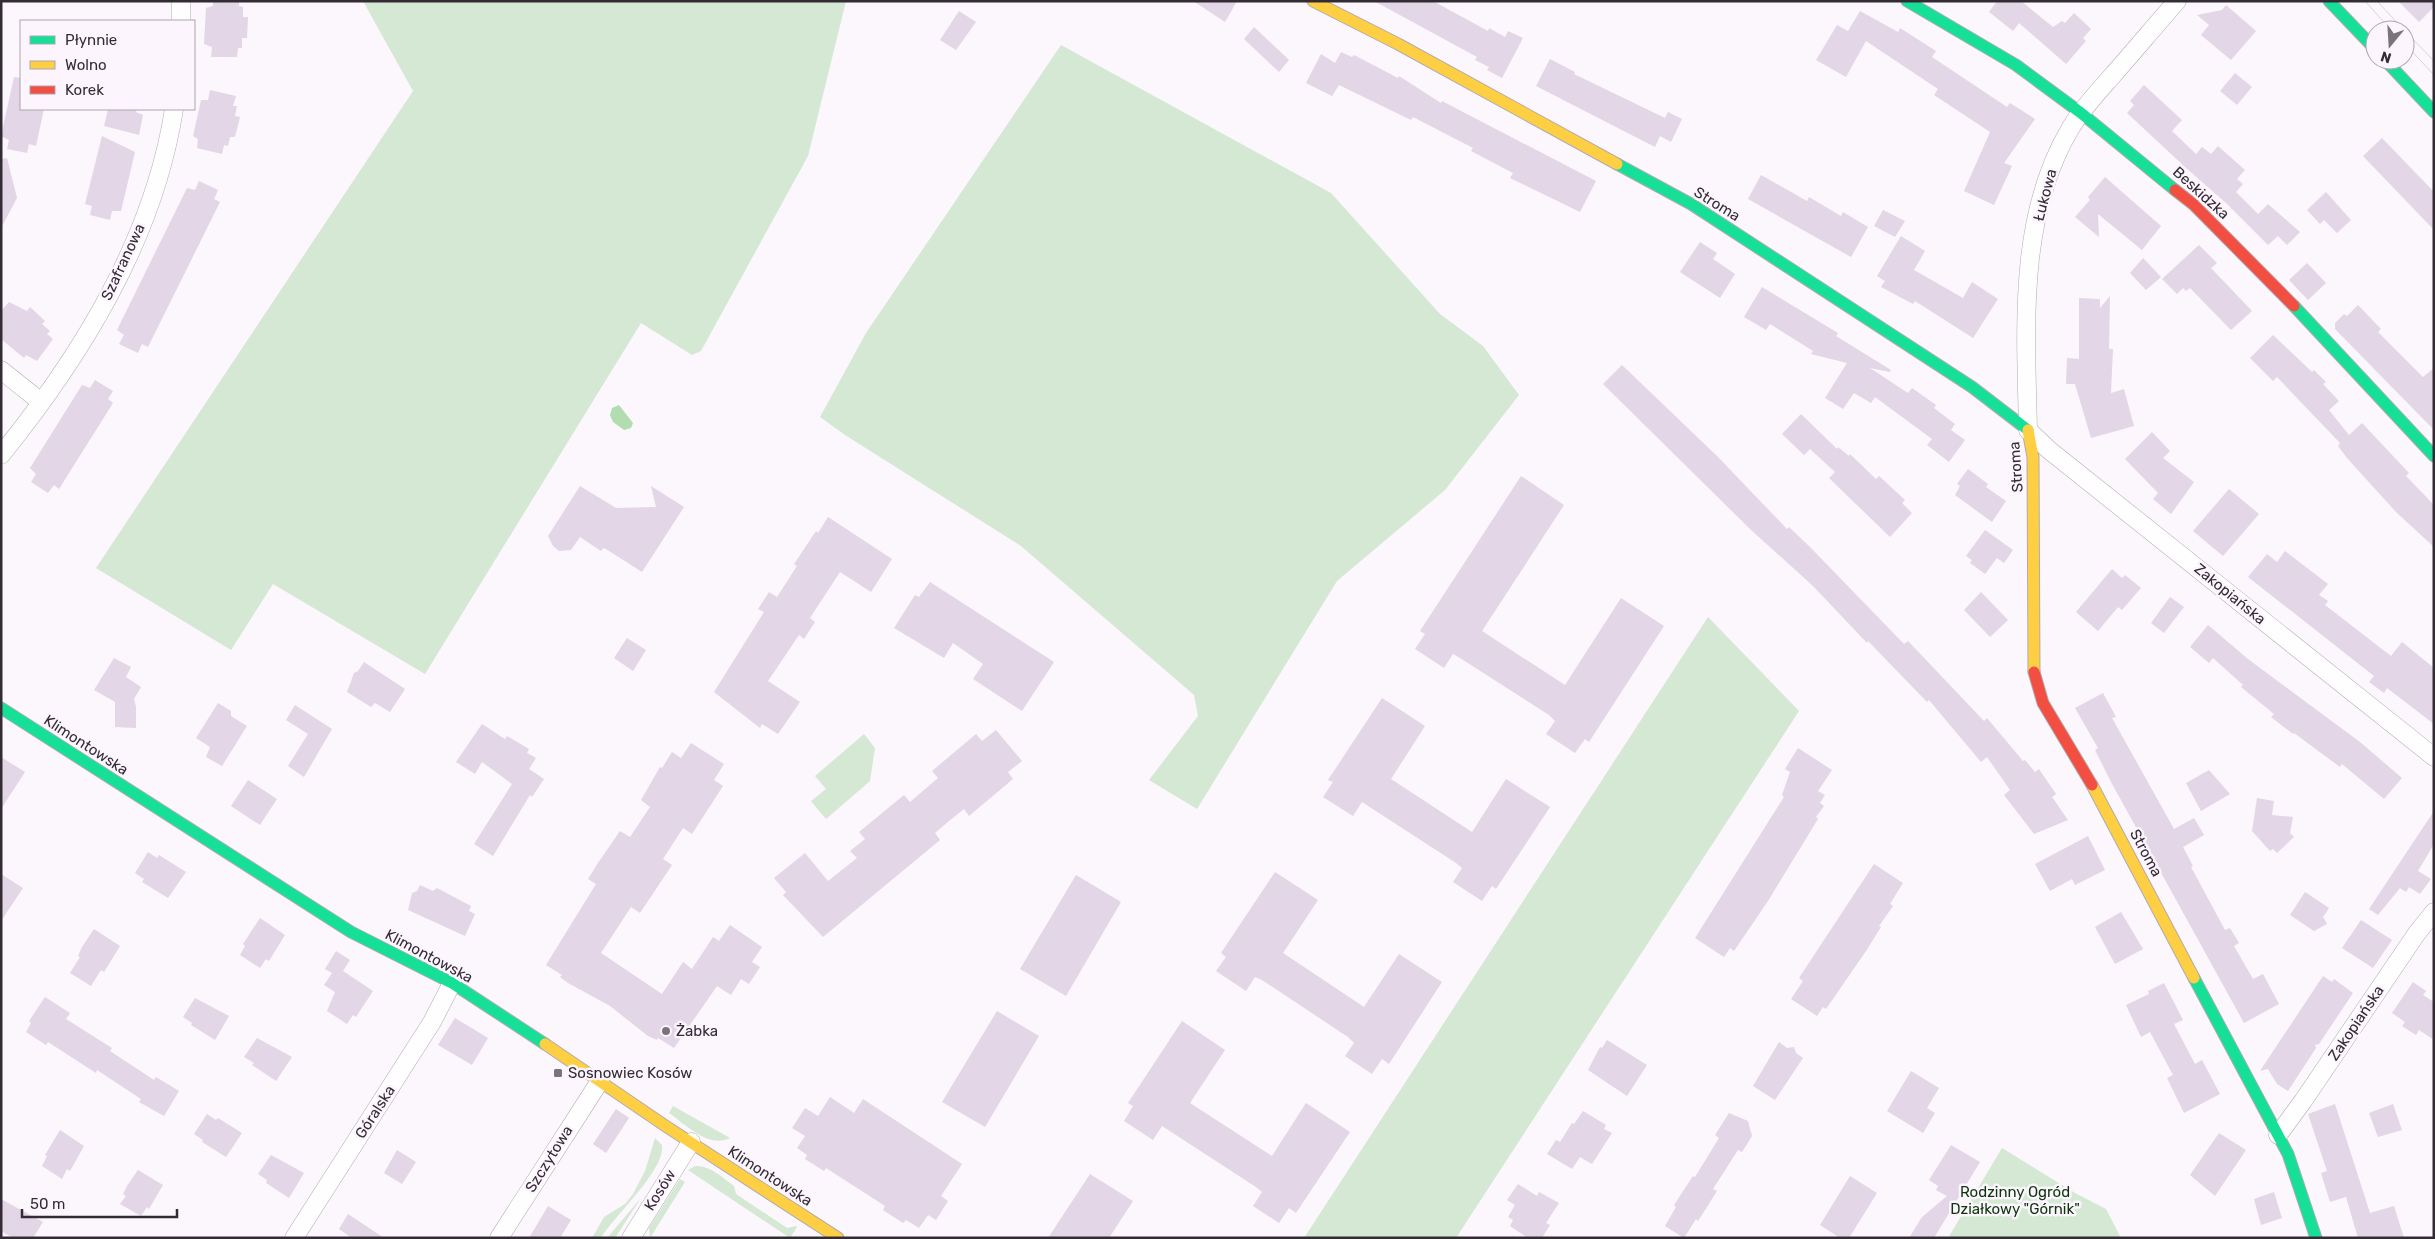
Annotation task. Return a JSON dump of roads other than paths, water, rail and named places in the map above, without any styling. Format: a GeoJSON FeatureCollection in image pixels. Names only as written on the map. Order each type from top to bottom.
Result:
{"type":"FeatureCollection","features":[{"type":"Feature","properties":{"kind":"street"},"geometry":{"type":"LineString","coordinates":[[181,1],[182,20]]}},
{"type":"Feature","properties":{"kind":"street","name":"Stroma"},"geometry":{"type":"LineString","coordinates":[[1313,1],[1398,44],[1691,204],[1972,387],[2028,430],[2033,457],[2032,644],[2034,676],[2043,703],[2086,772],[2278,1134],[2288,1154],[2316,1238]]}},
{"type":"Feature","properties":{"kind":"street","name":"Beskidzka"},"geometry":{"type":"LineString","coordinates":[[1907,1],[2016,65],[2081,112],[2193,204],[2296,308],[2434,456]]}},
{"type":"Feature","properties":{"kind":"street","name":"Łukowa"},"geometry":{"type":"LineString","coordinates":[[2028,430],[2026,315],[2039,210],[2053,164],[2081,112],[2176,1]]}},
{"type":"Feature","properties":{"kind":"street"},"geometry":{"type":"LineString","coordinates":[[2329,1],[2365,39]]}},
{"type":"Feature","properties":{"kind":"street"},"geometry":{"type":"LineString","coordinates":[[2395,70],[2434,112]]}},
{"type":"Feature","properties":{"kind":"street","name":"Szafranowa"},"geometry":{"type":"LineString","coordinates":[[1,455],[42,402],[76,353],[130,252],[168,146],[174,110]]}},
{"type":"Feature","properties":{"kind":"street"},"geometry":{"type":"LineString","coordinates":[[1,370],[42,402]]}},
{"type":"Feature","properties":{"kind":"street","name":"Zakopiańska"},"geometry":{"type":"LineString","coordinates":[[2028,430],[2049,450],[2434,757]]}},
{"type":"Feature","properties":{"kind":"street","name":"Klimontowska"},"geometry":{"type":"LineString","coordinates":[[1,708],[351,932],[452,983],[838,1238]]}},
{"type":"Feature","properties":{"kind":"street","name":"Zakopiańska"},"geometry":{"type":"LineString","coordinates":[[2278,1134],[2303,1101],[2417,933],[2434,912]]}},
{"type":"Feature","properties":{"kind":"street","name":"Góralska"},"geometry":{"type":"LineString","coordinates":[[294,1238],[432,1022],[452,983]]}},
{"type":"Feature","properties":{"kind":"street","name":"Szczytowa"},"geometry":{"type":"LineString","coordinates":[[500,1238],[600,1081]]}},
{"type":"Feature","properties":{"kind":"street","name":"Kosów"},"geometry":{"type":"LineString","coordinates":[[631,1238],[691,1142]]}},
{"type":"Feature","properties":{"kind":"tram line"},"geometry":{"type":"LineString","coordinates":[[2365,1],[2382,20]]}},
{"type":"Feature","properties":{"kind":"tram line"},"geometry":{"type":"LineString","coordinates":[[2377,1],[2395,20]]}},
{"type":"Feature","properties":{"kind":"tram line"},"geometry":{"type":"LineString","coordinates":[[2415,41],[2434,61]]}},
{"type":"Feature","properties":{"kind":"tram line"},"geometry":{"type":"LineString","coordinates":[[2415,55],[2434,75]]}},
{"type":"Feature","properties":{"kind":"place","name":"Żabka"},"geometry":{"type":"Point","coordinates":[666,1031]}},
{"type":"Feature","properties":{"kind":"place","name":"Sosnowiec Kosów"},"geometry":{"type":"Point","coordinates":[558,1073]}},
{"type":"Feature","properties":{"kind":"park label","name":"Rodzinny Ogród Działkowy \"Górnik\""},"geometry":{"type":"Point","coordinates":[2015,1200]}}]}
